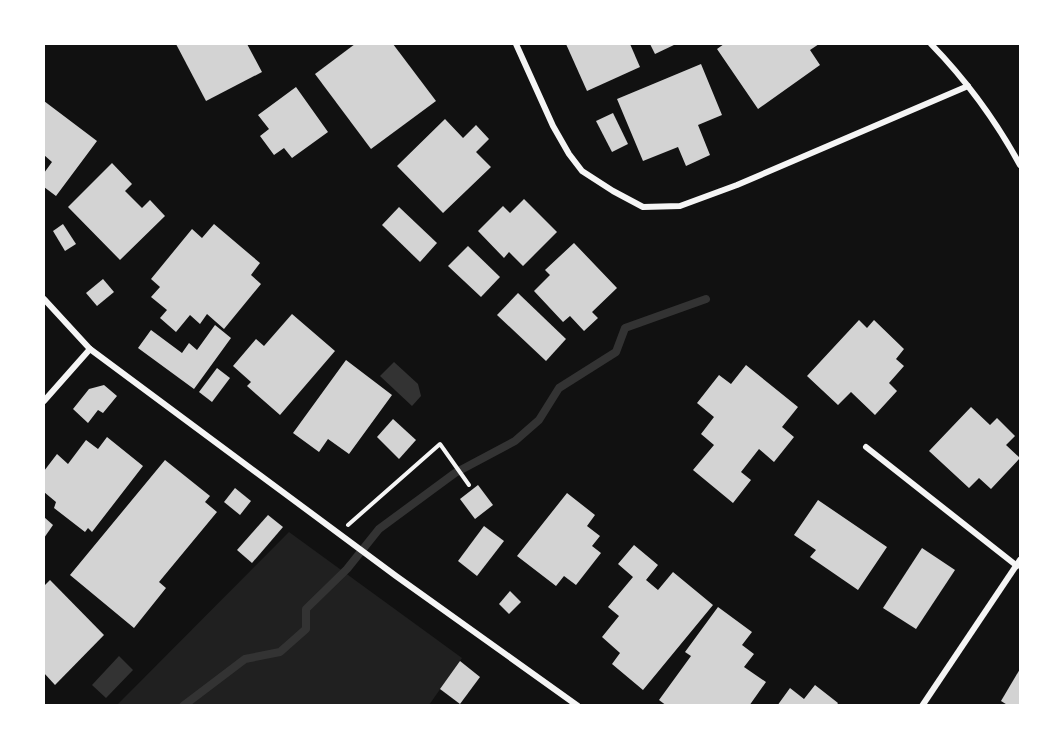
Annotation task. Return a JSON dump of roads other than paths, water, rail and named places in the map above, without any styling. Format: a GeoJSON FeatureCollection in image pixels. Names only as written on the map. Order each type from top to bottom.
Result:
{"type":"FeatureCollection","features":[{"type":"Feature","properties":{"kind":"street"},"geometry":{"type":"LineString","coordinates":[[516,44],[553,126],[582,171],[612,191],[643,207],[680,206],[737,185],[968,86]]}},
{"type":"Feature","properties":{"kind":"street"},"geometry":{"type":"LineString","coordinates":[[931,44],[968,86],[1005,137],[1020,165]]}},
{"type":"Feature","properties":{"kind":"street"},"geometry":{"type":"LineString","coordinates":[[44,299],[90,349],[396,576],[578,705]]}},
{"type":"Feature","properties":{"kind":"street"},"geometry":{"type":"LineString","coordinates":[[44,401],[90,349]]}},
{"type":"Feature","properties":{"kind":"street"},"geometry":{"type":"LineString","coordinates":[[866,447],[1019,563],[922,705]]}},
{"type":"Feature","properties":{"kind":"waterway"},"geometry":{"type":"LineString","coordinates":[[183,706],[245,659],[280,652],[306,629],[306,609],[347,569],[379,529],[455,473],[515,441],[539,420],[559,388],[616,352],[625,328],[706,299]]}}]}
